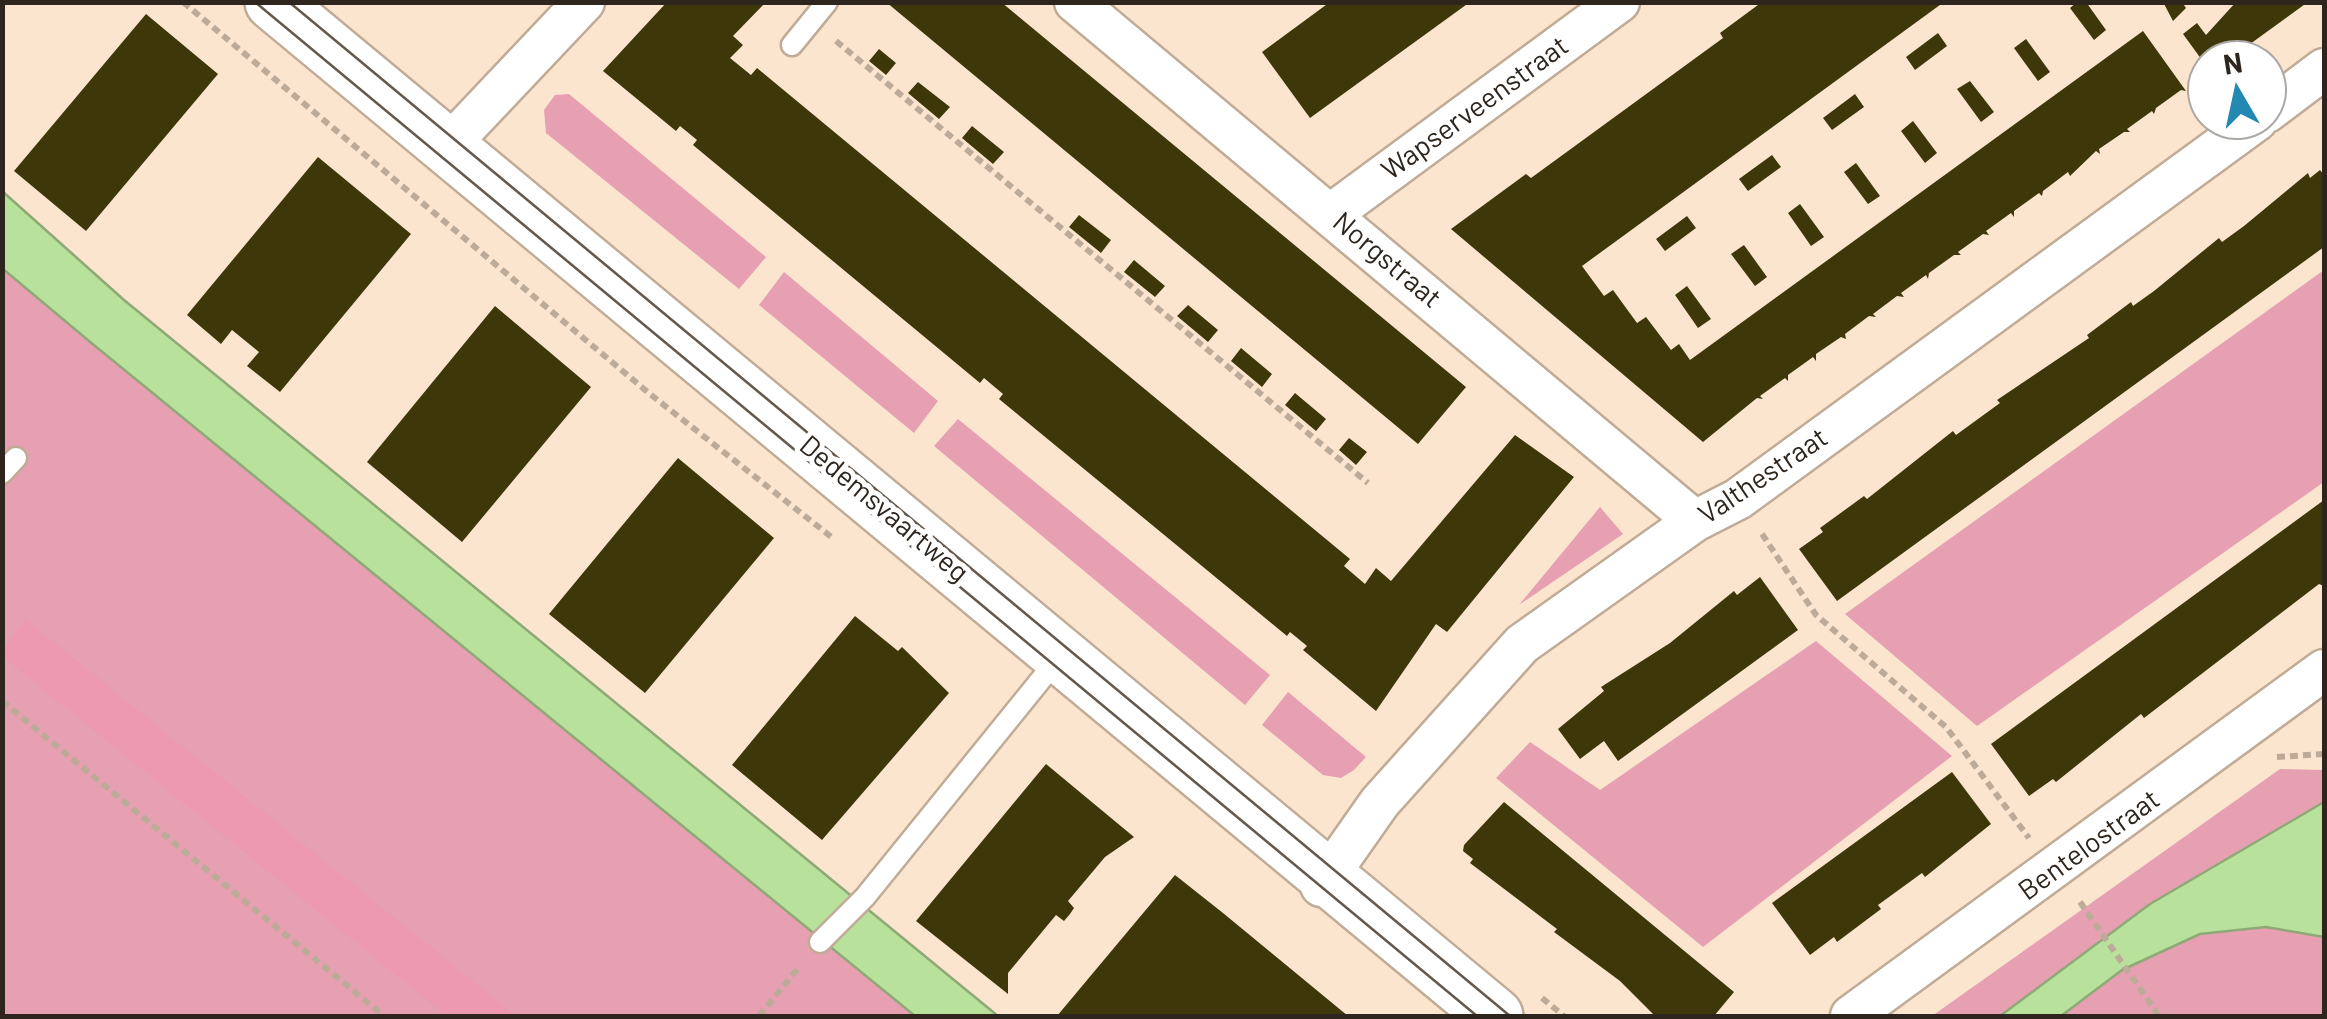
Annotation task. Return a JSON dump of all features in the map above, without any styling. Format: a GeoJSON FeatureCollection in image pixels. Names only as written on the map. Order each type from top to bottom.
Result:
{"type":"FeatureCollection","features":[{"type":"Feature","properties":{"kind":"street","name":"Dedemsvaartweg"},"geometry":{"type":"LineString","coordinates":[[273,2],[445,149],[1060,656],[1324,882],[1495,1016]]}},
{"type":"Feature","properties":{"kind":"street"},"geometry":{"type":"LineString","coordinates":[[445,149],[584,2]]}},
{"type":"Feature","properties":{"kind":"street","name":"Norgstraat"},"geometry":{"type":"LineString","coordinates":[[1075,2],[1695,521]]}},
{"type":"Feature","properties":{"kind":"street","name":"Wapserveenstraat"},"geometry":{"type":"LineString","coordinates":[[1331,214],[1619,2]]}},
{"type":"Feature","properties":{"kind":"street"},"geometry":{"type":"LineString","coordinates":[[2287,97],[2324,69]]}},
{"type":"Feature","properties":{"kind":"street","name":"Valthestraat"},"geometry":{"type":"LineString","coordinates":[[1324,882],[1380,802],[1522,644],[1695,521],[1738,499],[2230,140]]}},
{"type":"Feature","properties":{"kind":"street","name":"Bentelostraat"},"geometry":{"type":"LineString","coordinates":[[1851,1016],[2053,872],[2324,670]]}},
{"type":"Feature","properties":{"kind":"lane"},"geometry":{"type":"LineString","coordinates":[[792,46],[827,2]]}},
{"type":"Feature","properties":{"kind":"lane"},"geometry":{"type":"LineString","coordinates":[[820,942],[865,897],[1060,656]]}},
{"type":"Feature","properties":{"kind":"path"},"geometry":{"type":"LineString","coordinates":[[812,20],[1368,483]]}},
{"type":"Feature","properties":{"kind":"path"},"geometry":{"type":"LineString","coordinates":[[1738,499],[1816,614],[1946,727],[2053,872],[2087,910],[2159,1016]]}},
{"type":"Feature","properties":{"kind":"path"},"geometry":{"type":"LineString","coordinates":[[2,701],[384,1016]]}},
{"type":"Feature","properties":{"kind":"path"},"geometry":{"type":"LineString","coordinates":[[759,1016],[820,942]]}},
{"type":"Feature","properties":{"kind":"shaded area"},"geometry":{"type":"Polygon","coordinates":[[[569,94],[766,257],[739,289],[546,133],[544,110],[555,95],[569,94]]]}},
{"type":"Feature","properties":{"kind":"shaded area"},"geometry":{"type":"Polygon","coordinates":[[[2,191],[124,300],[998,1016],[915,1016],[89,341],[3,269],[2,191]]]}},
{"type":"Feature","properties":{"kind":"shaded area"},"geometry":{"type":"Polygon","coordinates":[[[2,269],[89,341],[917,1016],[3,1016],[2,269]]]}},
{"type":"Feature","properties":{"kind":"shaded area"},"geometry":{"type":"Polygon","coordinates":[[[2324,270],[2324,482],[1977,726],[1845,614],[2324,270]]]}},
{"type":"Feature","properties":{"kind":"shaded area"},"geometry":{"type":"Polygon","coordinates":[[[784,272],[938,401],[914,433],[759,305],[784,272]]]}},
{"type":"Feature","properties":{"kind":"shaded area"},"geometry":{"type":"Polygon","coordinates":[[[958,419],[1270,675],[1245,705],[934,446],[958,419]]]}},
{"type":"Feature","properties":{"kind":"shaded area"},"geometry":{"type":"Polygon","coordinates":[[[1600,507],[1623,534],[1519,605],[1600,507]]]}},
{"type":"Feature","properties":{"kind":"shaded area"},"geometry":{"type":"Polygon","coordinates":[[[25,619],[516,1016],[447,1016],[3,657],[3,650],[25,619]]]}},
{"type":"Feature","properties":{"kind":"shaded area"},"geometry":{"type":"Polygon","coordinates":[[[1816,641],[1952,756],[1703,947],[1496,778],[1530,742],[1600,790],[1816,641]]]}},
{"type":"Feature","properties":{"kind":"shaded area"},"geometry":{"type":"Polygon","coordinates":[[[1288,692],[1366,757],[1354,770],[1341,778],[1323,775],[1262,725],[1288,692]]]}},
{"type":"Feature","properties":{"kind":"shaded area"},"geometry":{"type":"Polygon","coordinates":[[[2280,769],[2324,770],[2324,802],[2150,904],[2000,1016],[1932,1016],[2280,769]]]}},
{"type":"Feature","properties":{"kind":"shaded area"},"geometry":{"type":"Polygon","coordinates":[[[2324,802],[2324,937],[2266,927],[2200,934],[2122,970],[2061,1016],[2000,1016],[2150,904],[2324,802]]]}},
{"type":"Feature","properties":{"kind":"shaded area"},"geometry":{"type":"Polygon","coordinates":[[[2266,927],[2324,937],[2324,1016],[2061,1016],[2115,974],[2163,948],[2200,934],[2266,927]]]}},
{"type":"Feature","properties":{"kind":"building"},"geometry":{"type":"Polygon","coordinates":[[[667,2],[766,2],[733,36],[743,45],[730,58],[751,75],[757,68],[1350,559],[1344,566],[1365,584],[1376,568],[1391,581],[1515,435],[1574,477],[1447,632],[1436,624],[1376,711],[1303,650],[1307,646],[1290,632],[1287,636],[999,399],[1003,394],[984,378],[980,383],[693,145],[697,140],[680,126],[676,131],[603,71],[667,2]]]}},
{"type":"Feature","properties":{"kind":"building"},"geometry":{"type":"Polygon","coordinates":[[[886,2],[1001,2],[1466,387],[1418,444],[886,2]]]}},
{"type":"Feature","properties":{"kind":"building"},"geometry":{"type":"Polygon","coordinates":[[[1330,2],[1470,2],[1310,118],[1262,52],[1330,2]]]}},
{"type":"Feature","properties":{"kind":"building"},"geometry":{"type":"Polygon","coordinates":[[[1762,2],[1944,2],[1582,266],[1604,296],[1613,290],[1637,323],[1646,317],[1671,350],[1679,344],[1690,360],[2143,31],[2186,91],[2181,90],[2156,108],[2154,114],[2152,111],[2127,129],[2130,132],[2099,149],[2100,154],[2096,151],[2070,176],[2068,172],[2043,191],[2042,196],[2039,193],[2014,211],[2014,217],[2011,213],[1986,231],[1989,235],[1983,234],[1958,252],[1961,255],[1954,255],[1929,273],[1928,279],[1926,275],[1901,293],[1904,297],[1897,296],[1873,314],[1876,317],[1869,316],[1845,334],[1846,339],[1841,337],[1816,354],[1816,361],[1813,357],[1788,375],[1788,381],[1785,378],[1760,396],[1763,399],[1757,398],[1703,442],[1451,229],[1526,174],[1531,178],[1723,38],[1720,33],[1762,2]]]}},
{"type":"Feature","properties":{"kind":"building"},"geometry":{"type":"Polygon","coordinates":[[[2077,2],[2086,2],[2106,30],[2094,40],[2070,8],[2077,2]]]}},
{"type":"Feature","properties":{"kind":"building"},"geometry":{"type":"Polygon","coordinates":[[[2163,2],[2182,2],[2186,8],[2173,21],[2163,2]]]}},
{"type":"Feature","properties":{"kind":"building"},"geometry":{"type":"Polygon","coordinates":[[[2236,2],[2308,2],[2256,40],[2187,40],[2183,34],[2197,23],[2206,35],[2236,2]]]}},
{"type":"Feature","properties":{"kind":"building"},"geometry":{"type":"Polygon","coordinates":[[[146,14],[218,74],[86,231],[14,171],[146,14]]]}},
{"type":"Feature","properties":{"kind":"building"},"geometry":{"type":"Polygon","coordinates":[[[1938,33],[1947,46],[1915,70],[1906,57],[1938,33]]]}},
{"type":"Feature","properties":{"kind":"building"},"geometry":{"type":"Polygon","coordinates":[[[2026,39],[2050,72],[2038,81],[2014,48],[2026,39]]]}},
{"type":"Feature","properties":{"kind":"building"},"geometry":{"type":"Polygon","coordinates":[[[879,49],[896,63],[886,75],[869,61],[879,49]]]}},
{"type":"Feature","properties":{"kind":"building"},"geometry":{"type":"Polygon","coordinates":[[[1970,81],[1994,112],[1981,122],[1957,89],[1970,81]]]}},
{"type":"Feature","properties":{"kind":"building"},"geometry":{"type":"Polygon","coordinates":[[[918,82],[950,107],[939,119],[908,93],[918,82]]]}},
{"type":"Feature","properties":{"kind":"building"},"geometry":{"type":"Polygon","coordinates":[[[1855,94],[1864,107],[1832,130],[1823,118],[1855,94]]]}},
{"type":"Feature","properties":{"kind":"building"},"geometry":{"type":"Polygon","coordinates":[[[1913,121],[1937,153],[1925,163],[1901,131],[1913,121]]]}},
{"type":"Feature","properties":{"kind":"building"},"geometry":{"type":"Polygon","coordinates":[[[972,126],[1004,152],[993,164],[962,138],[972,126]]]}},
{"type":"Feature","properties":{"kind":"building"},"geometry":{"type":"Polygon","coordinates":[[[1772,155],[1781,167],[1748,191],[1739,179],[1772,155]]]}},
{"type":"Feature","properties":{"kind":"building"},"geometry":{"type":"Polygon","coordinates":[[[318,157],[411,234],[280,392],[247,366],[259,352],[232,330],[221,344],[187,315],[318,157]]]}},
{"type":"Feature","properties":{"kind":"building"},"geometry":{"type":"Polygon","coordinates":[[[1856,163],[1880,196],[1868,204],[1844,172],[1856,163]]]}},
{"type":"Feature","properties":{"kind":"building"},"geometry":{"type":"Polygon","coordinates":[[[2320,170],[2324,175],[2324,247],[1837,601],[1799,549],[1823,532],[1820,528],[1864,496],[1867,499],[1953,431],[1956,435],[2000,403],[1997,400],[2089,338],[2087,335],[2131,302],[2133,306],[2154,291],[2219,238],[2222,242],[2244,226],[2308,173],[2310,178],[2320,170]]]}},
{"type":"Feature","properties":{"kind":"building"},"geometry":{"type":"Polygon","coordinates":[[[1800,204],[1824,237],[1811,246],[1788,213],[1800,204]]]}},
{"type":"Feature","properties":{"kind":"building"},"geometry":{"type":"Polygon","coordinates":[[[1079,215],[1111,240],[1101,253],[1069,227],[1079,215]]]}},
{"type":"Feature","properties":{"kind":"building"},"geometry":{"type":"Polygon","coordinates":[[[1687,216],[1696,228],[1665,251],[1656,239],[1687,216]]]}},
{"type":"Feature","properties":{"kind":"building"},"geometry":{"type":"Polygon","coordinates":[[[1744,245],[1767,277],[1755,286],[1731,254],[1744,245]]]}},
{"type":"Feature","properties":{"kind":"building"},"geometry":{"type":"Polygon","coordinates":[[[1134,260],[1165,286],[1155,297],[1124,272],[1134,260]]]}},
{"type":"Feature","properties":{"kind":"building"},"geometry":{"type":"Polygon","coordinates":[[[1687,286],[1711,319],[1698,328],[1675,295],[1687,286]]]}},
{"type":"Feature","properties":{"kind":"building"},"geometry":{"type":"Polygon","coordinates":[[[1188,305],[1218,330],[1208,342],[1177,316],[1188,305]]]}},
{"type":"Feature","properties":{"kind":"building"},"geometry":{"type":"Polygon","coordinates":[[[495,306],[591,387],[462,542],[367,462],[495,306]]]}},
{"type":"Feature","properties":{"kind":"building"},"geometry":{"type":"Polygon","coordinates":[[[1241,348],[1272,374],[1262,387],[1231,361],[1241,348]]]}},
{"type":"Feature","properties":{"kind":"building"},"geometry":{"type":"Polygon","coordinates":[[[1295,393],[1326,419],[1316,431],[1285,405],[1295,393]]]}},
{"type":"Feature","properties":{"kind":"building"},"geometry":{"type":"Polygon","coordinates":[[[1349,438],[1367,452],[1356,465],[1339,450],[1349,438]]]}},
{"type":"Feature","properties":{"kind":"building"},"geometry":{"type":"Polygon","coordinates":[[[678,458],[774,538],[645,693],[549,614],[678,458]]]}},
{"type":"Feature","properties":{"kind":"building"},"geometry":{"type":"Polygon","coordinates":[[[2324,500],[2324,586],[2319,584],[2144,718],[2141,714],[2056,782],[2053,779],[2029,796],[1991,744],[2324,500]]]}},
{"type":"Feature","properties":{"kind":"building"},"geometry":{"type":"Polygon","coordinates":[[[1760,577],[1798,630],[1618,761],[1604,741],[1580,759],[1558,729],[1604,691],[1601,687],[1670,643],[1734,591],[1737,595],[1760,577]]]}},
{"type":"Feature","properties":{"kind":"building"},"geometry":{"type":"Polygon","coordinates":[[[855,616],[898,651],[902,647],[949,693],[822,840],[732,765],[855,616]]]}},
{"type":"Feature","properties":{"kind":"building"},"geometry":{"type":"Polygon","coordinates":[[[1046,764],[1134,837],[1105,857],[1068,901],[1074,908],[1070,914],[1064,921],[1056,915],[1008,973],[1008,994],[916,921],[1046,764]]]}},
{"type":"Feature","properties":{"kind":"building"},"geometry":{"type":"Polygon","coordinates":[[[1952,772],[1991,824],[1925,877],[1922,873],[1878,905],[1881,909],[1837,942],[1834,937],[1810,955],[1772,903],[1952,772]]]}},
{"type":"Feature","properties":{"kind":"building"},"geometry":{"type":"Polygon","coordinates":[[[1504,802],[1734,992],[1714,1016],[1655,1016],[1620,981],[1470,863],[1473,859],[1463,851],[1464,845],[1504,802]]]}},
{"type":"Feature","properties":{"kind":"building"},"geometry":{"type":"Polygon","coordinates":[[[1175,875],[1223,913],[1348,1016],[1057,1016],[1175,875]]]}},
{"type":"Feature","properties":{"kind":"tram line"},"geometry":{"type":"LineString","coordinates":[[255,2],[1477,1016]]}},
{"type":"Feature","properties":{"kind":"tram line"},"geometry":{"type":"LineString","coordinates":[[289,2],[1510,1016]]}}]}
